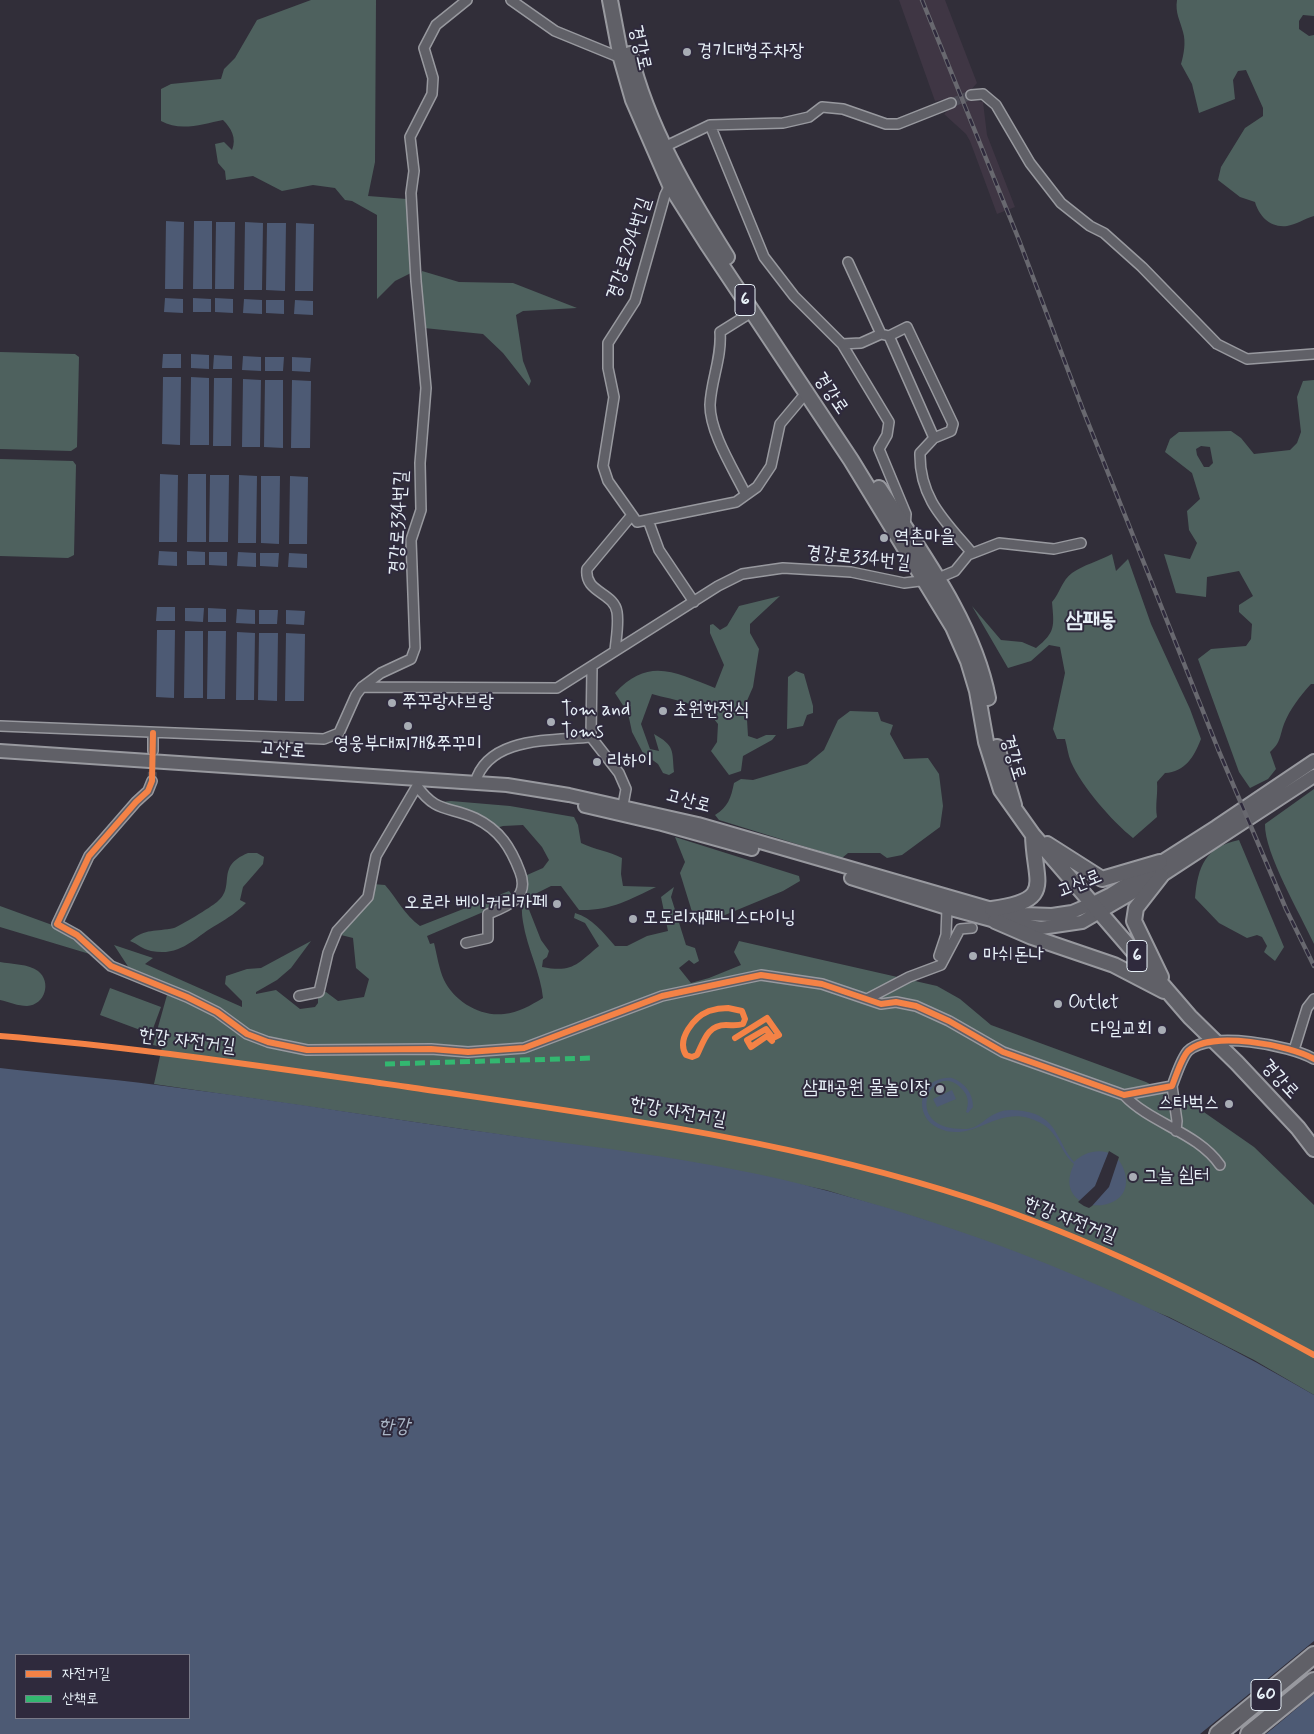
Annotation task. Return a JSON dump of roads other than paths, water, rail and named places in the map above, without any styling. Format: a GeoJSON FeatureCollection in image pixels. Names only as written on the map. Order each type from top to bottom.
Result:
{"type":"FeatureCollection","features":[{"type":"Feature","properties":{"kind":"highway","name":"60"},"geometry":{"type":"LineString","coordinates":[[1218,1734],[1314,1655]]}},
{"type":"Feature","properties":{"kind":"highway","name":"60"},"geometry":{"type":"LineString","coordinates":[[1249,1734],[1314,1680]]}},
{"type":"Feature","properties":{"kind":"main road","name":"경강로"},"geometry":{"type":"LineString","coordinates":[[610,0],[621,58],[633,100],[660,149],[737,274],[904,528],[931,579]]}},
{"type":"Feature","properties":{"kind":"main road","name":"경강로"},"geometry":{"type":"LineString","coordinates":[[619,0],[632,63],[670,185],[752,312],[931,579],[971,644],[982,673],[995,738],[1015,811],[1033,835],[1169,993],[1298,1128],[1314,1149]]}},
{"type":"Feature","properties":{"kind":"main road"},"geometry":{"type":"LineString","coordinates":[[1033,835],[1102,880],[1161,869]]}},
{"type":"Feature","properties":{"kind":"main road"},"geometry":{"type":"LineString","coordinates":[[994,915],[1028,900],[1036,892],[1039,878],[1034,859],[1033,835]]}},
{"type":"Feature","properties":{"kind":"main road"},"geometry":{"type":"LineString","coordinates":[[1161,869],[1136,908],[1134,921],[1169,993]]}},
{"type":"Feature","properties":{"kind":"main road"},"geometry":{"type":"LineString","coordinates":[[994,915],[1032,937],[1114,965],[1169,993]]}},
{"type":"Feature","properties":{"kind":"main road","name":"경강로"},"geometry":{"type":"LineString","coordinates":[[1298,1128],[1314,1140]]}},
{"type":"Feature","properties":{"kind":"street","name":"경강로334번길"},"geometry":{"type":"LineString","coordinates":[[362,688],[381,673],[411,659],[415,648],[411,540],[421,510],[420,463],[426,388],[416,281],[411,194],[414,171],[410,137],[432,94],[433,78],[424,48],[436,25],[467,0]]}},
{"type":"Feature","properties":{"kind":"street"},"geometry":{"type":"LineString","coordinates":[[511,0],[555,31],[621,58]]}},
{"type":"Feature","properties":{"kind":"street"},"geometry":{"type":"LineString","coordinates":[[971,95],[983,94],[996,105],[1030,163],[1061,203],[1090,226],[1104,233],[1217,344],[1247,359],[1314,354]]}},
{"type":"Feature","properties":{"kind":"street"},"geometry":{"type":"LineString","coordinates":[[660,149],[710,125],[783,123],[808,117],[822,107],[843,109],[886,124],[898,124],[951,103]]}},
{"type":"Feature","properties":{"kind":"street"},"geometry":{"type":"LineString","coordinates":[[710,125],[764,257],[794,296],[842,344],[888,422],[887,435],[879,449],[906,514],[904,528]]}},
{"type":"Feature","properties":{"kind":"street","name":"경강로294번길"},"geometry":{"type":"LineString","coordinates":[[632,515],[608,481],[604,466],[614,397],[608,368],[608,344],[635,301],[665,195],[670,185]]}},
{"type":"Feature","properties":{"kind":"street"},"geometry":{"type":"LineString","coordinates":[[848,262],[934,438]]}},
{"type":"Feature","properties":{"kind":"street"},"geometry":{"type":"LineString","coordinates":[[746,495],[711,421],[710,403],[721,349],[720,332],[752,312]]}},
{"type":"Feature","properties":{"kind":"street"},"geometry":{"type":"LineString","coordinates":[[842,344],[861,343],[907,327],[953,424],[951,431],[934,438],[920,454],[920,465],[926,493],[933,506],[972,553],[999,543],[1054,550],[1081,543]]}},
{"type":"Feature","properties":{"kind":"street"},"geometry":{"type":"LineString","coordinates":[[615,651],[618,611],[612,601],[591,586],[586,577],[587,569],[632,515],[637,522],[736,502],[757,487],[771,466],[780,424],[806,393]]}},
{"type":"Feature","properties":{"kind":"street"},"geometry":{"type":"LineString","coordinates":[[648,520],[659,550],[694,602]]}},
{"type":"Feature","properties":{"kind":"street","name":"경강로334번길"},"geometry":{"type":"LineString","coordinates":[[362,688],[557,688],[742,574],[783,568],[851,572],[904,583],[931,579],[955,571],[972,553]]}},
{"type":"Feature","properties":{"kind":"street"},"geometry":{"type":"LineString","coordinates":[[592,667],[592,737],[619,773],[626,789],[622,805]]}},
{"type":"Feature","properties":{"kind":"street"},"geometry":{"type":"LineString","coordinates":[[0,726],[324,739],[339,733],[356,695],[362,688]]}},
{"type":"Feature","properties":{"kind":"street"},"geometry":{"type":"LineString","coordinates":[[153,733],[153,751]]}},
{"type":"Feature","properties":{"kind":"street"},"geometry":{"type":"LineString","coordinates":[[475,782],[479,769],[501,750],[535,742],[592,737]]}},
{"type":"Feature","properties":{"kind":"street","name":"고산로"},"geometry":{"type":"LineString","coordinates":[[0,751],[507,785],[622,805],[698,824],[994,915]]}},
{"type":"Feature","properties":{"kind":"street","name":"고산로"},"geometry":{"type":"LineString","coordinates":[[0,760],[508,792],[558,800],[662,824],[818,867],[947,908],[994,915],[1052,915],[1095,908],[1314,776]]}},
{"type":"Feature","properties":{"kind":"street","name":"고산로"},"geometry":{"type":"LineString","coordinates":[[1161,869],[1314,761]]}},
{"type":"Feature","properties":{"kind":"street"},"geometry":{"type":"LineString","coordinates":[[152,781],[148,791],[89,856],[57,924],[76,935],[111,966],[187,997],[217,1012],[247,1034],[268,1042],[307,1050],[432,1049],[468,1052],[524,1048],[662,996],[761,975],[822,984],[881,1004],[896,1002],[916,1006],[949,1021],[1003,1052],[1124,1095],[1134,1106],[1203,1146],[1220,1165]]}},
{"type":"Feature","properties":{"kind":"street"},"geometry":{"type":"LineString","coordinates":[[298,996],[319,992],[328,953],[337,931],[368,897],[376,856],[417,786],[427,800],[442,808],[475,818],[498,835],[512,848],[522,876],[521,892],[512,904],[488,914],[488,938],[466,943]]}},
{"type":"Feature","properties":{"kind":"street"},"geometry":{"type":"LineString","coordinates":[[909,977],[917,970],[935,962],[942,953],[948,921],[947,908]]}},
{"type":"Feature","properties":{"kind":"street"},"geometry":{"type":"LineString","coordinates":[[867,999],[909,977],[941,965],[960,929],[972,928]]}},
{"type":"Feature","properties":{"kind":"street"},"geometry":{"type":"LineString","coordinates":[[1294,1050],[1307,1008],[1314,999]]}},
{"type":"Feature","properties":{"kind":"street"},"geometry":{"type":"LineString","coordinates":[[1176,1131],[1177,1122],[1172,1086],[1187,1052],[1197,1045],[1242,1040],[1294,1050],[1314,1059]]}},
{"type":"Feature","properties":{"kind":"street"},"geometry":{"type":"LineString","coordinates":[[1124,1095],[1172,1086]]}},
{"type":"Feature","properties":{"kind":"water"},"geometry":{"type":"Polygon","coordinates":[[[166,221],[184,222],[183,289],[165,289],[166,221]]]}},
{"type":"Feature","properties":{"kind":"water"},"geometry":{"type":"Polygon","coordinates":[[[194,221],[212,221],[212,289],[193,289],[194,221]]]}},
{"type":"Feature","properties":{"kind":"water"},"geometry":{"type":"Polygon","coordinates":[[[216,222],[235,222],[234,289],[215,289],[216,222]]]}},
{"type":"Feature","properties":{"kind":"water"},"geometry":{"type":"Polygon","coordinates":[[[245,222],[263,223],[262,290],[244,290],[245,222]]]}},
{"type":"Feature","properties":{"kind":"water"},"geometry":{"type":"Polygon","coordinates":[[[267,223],[286,223],[285,291],[266,290],[267,223]]]}},
{"type":"Feature","properties":{"kind":"water"},"geometry":{"type":"Polygon","coordinates":[[[296,223],[314,224],[313,291],[295,291],[296,223]]]}},
{"type":"Feature","properties":{"kind":"water"},"geometry":{"type":"Polygon","coordinates":[[[165,298],[183,299],[183,313],[164,312],[165,298]]]}},
{"type":"Feature","properties":{"kind":"water"},"geometry":{"type":"Polygon","coordinates":[[[193,298],[211,299],[211,312],[193,312],[193,298]]]}},
{"type":"Feature","properties":{"kind":"water"},"geometry":{"type":"Polygon","coordinates":[[[215,298],[233,299],[233,313],[215,312],[215,298]]]}},
{"type":"Feature","properties":{"kind":"water"},"geometry":{"type":"Polygon","coordinates":[[[244,299],[262,300],[262,314],[243,313],[244,299]]]}},
{"type":"Feature","properties":{"kind":"water"},"geometry":{"type":"Polygon","coordinates":[[[266,300],[284,300],[284,314],[266,313],[266,300]]]}},
{"type":"Feature","properties":{"kind":"water"},"geometry":{"type":"Polygon","coordinates":[[[295,300],[313,301],[313,315],[294,314],[295,300]]]}},
{"type":"Feature","properties":{"kind":"water"},"geometry":{"type":"Polygon","coordinates":[[[163,354],[181,354],[181,368],[162,368],[163,354]]]}},
{"type":"Feature","properties":{"kind":"water"},"geometry":{"type":"Polygon","coordinates":[[[191,354],[209,355],[209,369],[191,368],[191,354]]]}},
{"type":"Feature","properties":{"kind":"water"},"geometry":{"type":"Polygon","coordinates":[[[214,355],[232,356],[232,369],[213,369],[214,355]]]}},
{"type":"Feature","properties":{"kind":"water"},"geometry":{"type":"Polygon","coordinates":[[[243,356],[261,357],[261,371],[242,370],[243,356]]]}},
{"type":"Feature","properties":{"kind":"water"},"geometry":{"type":"Polygon","coordinates":[[[265,357],[284,357],[283,371],[265,371],[265,357]]]}},
{"type":"Feature","properties":{"kind":"water"},"geometry":{"type":"Polygon","coordinates":[[[292,357],[311,358],[310,372],[292,371],[292,357]]]}},
{"type":"Feature","properties":{"kind":"water"},"geometry":{"type":"Polygon","coordinates":[[[163,377],[181,377],[180,445],[162,444],[163,377]]]}},
{"type":"Feature","properties":{"kind":"water"},"geometry":{"type":"Polygon","coordinates":[[[191,377],[209,378],[209,445],[190,445],[191,377]]]}},
{"type":"Feature","properties":{"kind":"water"},"geometry":{"type":"Polygon","coordinates":[[[214,378],[232,378],[231,446],[213,446],[214,378]]]}},
{"type":"Feature","properties":{"kind":"water"},"geometry":{"type":"Polygon","coordinates":[[[243,379],[261,380],[260,447],[242,447],[243,379]]]}},
{"type":"Feature","properties":{"kind":"water"},"geometry":{"type":"Polygon","coordinates":[[[265,380],[283,380],[283,448],[264,447],[265,380]]]}},
{"type":"Feature","properties":{"kind":"water"},"geometry":{"type":"Polygon","coordinates":[[[292,380],[311,381],[310,448],[291,448],[292,380]]]}},
{"type":"Feature","properties":{"kind":"water"},"geometry":{"type":"Polygon","coordinates":[[[160,474],[178,475],[177,542],[159,542],[160,474]]]}},
{"type":"Feature","properties":{"kind":"water"},"geometry":{"type":"Polygon","coordinates":[[[188,474],[206,474],[206,542],[187,542],[188,474]]]}},
{"type":"Feature","properties":{"kind":"water"},"geometry":{"type":"Polygon","coordinates":[[[210,475],[229,475],[228,542],[209,542],[210,475]]]}},
{"type":"Feature","properties":{"kind":"water"},"geometry":{"type":"Polygon","coordinates":[[[239,475],[257,476],[256,543],[238,543],[239,475]]]}},
{"type":"Feature","properties":{"kind":"water"},"geometry":{"type":"Polygon","coordinates":[[[261,476],[280,476],[279,544],[261,543],[261,476]]]}},
{"type":"Feature","properties":{"kind":"water"},"geometry":{"type":"Polygon","coordinates":[[[290,476],[308,477],[307,544],[289,544],[290,476]]]}},
{"type":"Feature","properties":{"kind":"water"},"geometry":{"type":"Polygon","coordinates":[[[159,551],[177,552],[177,566],[158,565],[159,551]]]}},
{"type":"Feature","properties":{"kind":"water"},"geometry":{"type":"Polygon","coordinates":[[[187,551],[205,552],[205,565],[187,565],[187,551]]]}},
{"type":"Feature","properties":{"kind":"water"},"geometry":{"type":"Polygon","coordinates":[[[209,552],[227,552],[227,566],[209,565],[209,552]]]}},
{"type":"Feature","properties":{"kind":"water"},"geometry":{"type":"Polygon","coordinates":[[[238,552],[256,553],[256,567],[237,566],[238,552]]]}},
{"type":"Feature","properties":{"kind":"water"},"geometry":{"type":"Polygon","coordinates":[[[260,553],[279,553],[278,567],[260,566],[260,553]]]}},
{"type":"Feature","properties":{"kind":"water"},"geometry":{"type":"Polygon","coordinates":[[[289,553],[307,554],[307,568],[288,567],[289,553]]]}},
{"type":"Feature","properties":{"kind":"water"},"geometry":{"type":"Polygon","coordinates":[[[157,607],[175,607],[175,621],[156,621],[157,607]]]}},
{"type":"Feature","properties":{"kind":"water"},"geometry":{"type":"Polygon","coordinates":[[[185,608],[204,608],[203,622],[185,621],[185,608]]]}},
{"type":"Feature","properties":{"kind":"water"},"geometry":{"type":"Polygon","coordinates":[[[208,608],[226,609],[226,622],[208,622],[208,608]]]}},
{"type":"Feature","properties":{"kind":"water"},"geometry":{"type":"Polygon","coordinates":[[[237,609],[255,610],[255,624],[236,623],[237,609]]]}},
{"type":"Feature","properties":{"kind":"water"},"geometry":{"type":"Polygon","coordinates":[[[259,610],[278,610],[277,624],[259,624],[259,610]]]}},
{"type":"Feature","properties":{"kind":"water"},"geometry":{"type":"Polygon","coordinates":[[[286,610],[305,611],[304,625],[286,624],[286,610]]]}},
{"type":"Feature","properties":{"kind":"water"},"geometry":{"type":"Polygon","coordinates":[[[157,630],[175,630],[174,698],[156,697],[157,630]]]}},
{"type":"Feature","properties":{"kind":"water"},"geometry":{"type":"Polygon","coordinates":[[[185,631],[203,631],[203,698],[184,698],[185,631]]]}},
{"type":"Feature","properties":{"kind":"water"},"geometry":{"type":"Polygon","coordinates":[[[208,631],[226,631],[225,699],[207,699],[208,631]]]}},
{"type":"Feature","properties":{"kind":"water"},"geometry":{"type":"Polygon","coordinates":[[[237,632],[255,633],[254,700],[236,700],[237,632]]]}},
{"type":"Feature","properties":{"kind":"water"},"geometry":{"type":"Polygon","coordinates":[[[259,633],[278,633],[277,701],[258,700],[259,633]]]}},
{"type":"Feature","properties":{"kind":"water"},"geometry":{"type":"Polygon","coordinates":[[[286,633],[305,634],[304,701],[285,701],[286,633]]]}},
{"type":"Feature","properties":{"kind":"water","name":"한강"},"geometry":{"type":"Polygon","coordinates":[[[0,1068],[137,1083],[264,1100],[636,1153],[781,1179],[892,1209],[1017,1252],[1078,1276],[1197,1332],[1256,1362],[1314,1395],[1314,1734],[0,1734],[0,1068]]]}},
{"type":"Feature","properties":{"kind":"water"},"geometry":{"type":"Polygon","coordinates":[[[952,1078],[961,1083],[970,1093],[973,1107],[968,1113],[966,1112],[968,1100],[964,1091],[950,1081],[940,1082],[932,1089],[927,1098],[927,1109],[933,1120],[946,1127],[967,1129],[975,1127],[993,1115],[1004,1111],[1010,1110],[1035,1114],[1043,1118],[1055,1130],[1074,1162],[1087,1154],[1102,1151],[1115,1157],[1124,1170],[1126,1186],[1120,1197],[1109,1204],[1096,1205],[1083,1202],[1073,1194],[1069,1181],[1074,1164],[1049,1129],[1028,1118],[1014,1116],[1001,1118],[964,1131],[952,1132],[938,1128],[924,1114],[922,1106],[923,1097],[926,1089],[933,1083],[941,1079],[952,1078]]]}},
{"type":"Feature","properties":{"kind":"water"},"geometry":{"type":"Polygon","coordinates":[[[952,1090],[956,1099],[937,1107],[933,1099],[952,1090]]]}},
{"type":"Feature","properties":{"kind":"tunnel"},"geometry":{"type":"LineString","coordinates":[[951,103],[971,95]]}},
{"type":"Feature","properties":{"kind":"tunnel"},"geometry":{"type":"LineString","coordinates":[[152,781],[153,756]]}},
{"type":"Feature","properties":{"kind":"railway"},"geometry":{"type":"LineString","coordinates":[[922,0],[1019,240],[1083,410],[1218,749],[1286,909],[1314,966]]}},
{"type":"Feature","properties":{"kind":"place","name":"경기대형주차장"},"geometry":{"type":"Point","coordinates":[687,52]}},
{"type":"Feature","properties":{"kind":"place","name":"역촌마을"},"geometry":{"type":"Point","coordinates":[884,538]}},
{"type":"Feature","properties":{"kind":"place","name":"쭈꾸랑샤브랑"},"geometry":{"type":"Point","coordinates":[392,703]}},
{"type":"Feature","properties":{"kind":"place","name":"초원한정식"},"geometry":{"type":"Point","coordinates":[663,711]}},
{"type":"Feature","properties":{"kind":"place","name":"Tom and Toms"},"geometry":{"type":"Point","coordinates":[551,722]}},
{"type":"Feature","properties":{"kind":"place","name":"영웅부대찌개&쭈꾸미"},"geometry":{"type":"Point","coordinates":[408,726]}},
{"type":"Feature","properties":{"kind":"place","name":"리하이"},"geometry":{"type":"Point","coordinates":[597,762]}},
{"type":"Feature","properties":{"kind":"place","name":"오로라 베이커리카페"},"geometry":{"type":"Point","coordinates":[557,904]}},
{"type":"Feature","properties":{"kind":"place","name":"모도리재패니스다이닝"},"geometry":{"type":"Point","coordinates":[633,919]}},
{"type":"Feature","properties":{"kind":"place","name":"마쉬돈나"},"geometry":{"type":"Point","coordinates":[973,956]}},
{"type":"Feature","properties":{"kind":"place","name":"Outlet"},"geometry":{"type":"Point","coordinates":[1058,1004]}},
{"type":"Feature","properties":{"kind":"place","name":"다일교회"},"geometry":{"type":"Point","coordinates":[1162,1030]}},
{"type":"Feature","properties":{"kind":"place","name":"삼패공원 물놀이장"},"geometry":{"type":"Point","coordinates":[940,1089]}},
{"type":"Feature","properties":{"kind":"place","name":"스타벅스"},"geometry":{"type":"Point","coordinates":[1229,1104]}},
{"type":"Feature","properties":{"kind":"place","name":"그늘 쉼터"},"geometry":{"type":"Point","coordinates":[1133,1177]}},
{"type":"Feature","properties":{"kind":"district","name":"삼패동"},"geometry":{"type":"Point","coordinates":[1091,622]}}]}
